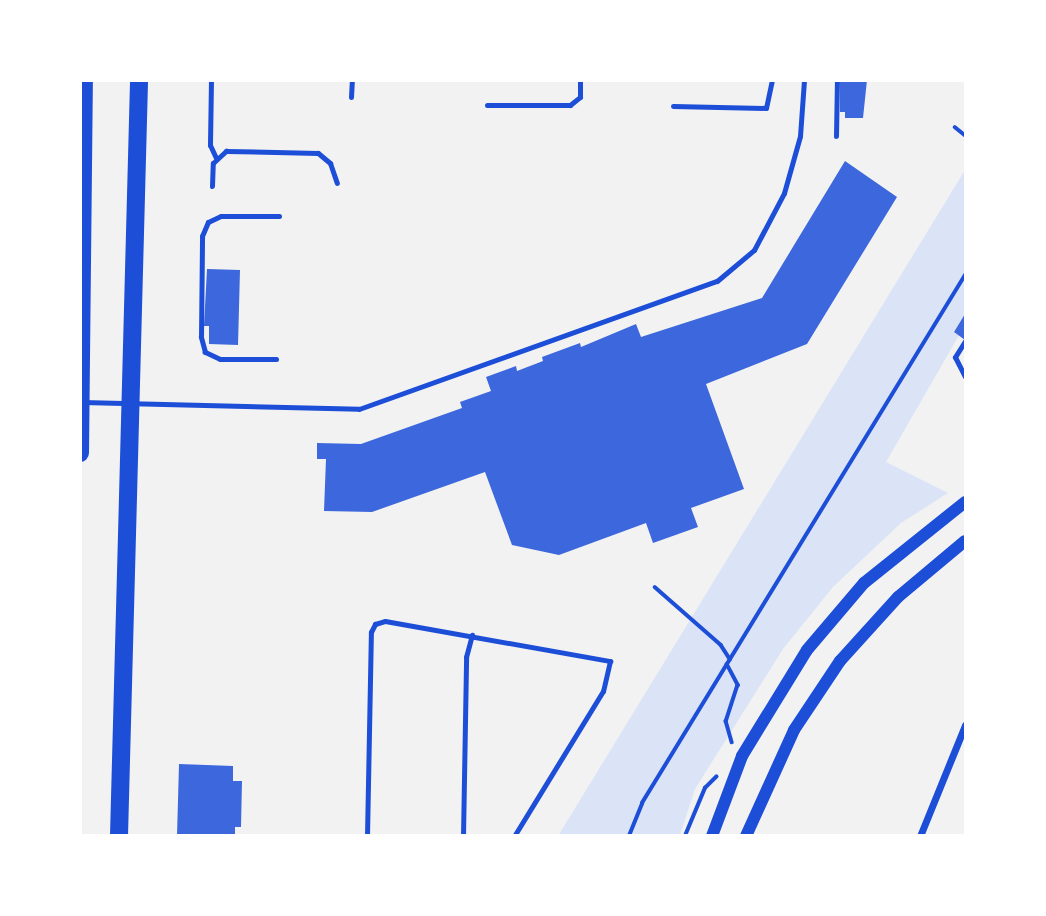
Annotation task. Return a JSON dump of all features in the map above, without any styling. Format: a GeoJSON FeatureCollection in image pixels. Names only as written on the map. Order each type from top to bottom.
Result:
{"type":"FeatureCollection","features":[{"type":"Feature","properties":{"kind":"main road"},"geometry":{"type":"LineString","coordinates":[[80,453],[84,80]]}},
{"type":"Feature","properties":{"kind":"main road"},"geometry":{"type":"LineString","coordinates":[[119,835],[139,80]]}},
{"type":"Feature","properties":{"kind":"street"},"geometry":{"type":"LineString","coordinates":[[712,835],[742,756],[807,650],[864,583],[965,502]]}},
{"type":"Feature","properties":{"kind":"street"},"geometry":{"type":"LineString","coordinates":[[746,835],[794,730],[840,661],[898,597],[965,541]]}},
{"type":"Feature","properties":{"kind":"street"},"geometry":{"type":"LineString","coordinates":[[920,835],[965,725]]}},
{"type":"Feature","properties":{"kind":"lane"},"geometry":{"type":"LineString","coordinates":[[211,80],[210,145],[216,158],[212,186]]}},
{"type":"Feature","properties":{"kind":"lane"},"geometry":{"type":"LineString","coordinates":[[351,97],[352,80]]}},
{"type":"Feature","properties":{"kind":"lane"},"geometry":{"type":"LineString","coordinates":[[487,105],[570,105],[580,97],[580,80]]}},
{"type":"Feature","properties":{"kind":"lane"},"geometry":{"type":"LineString","coordinates":[[673,106],[766,108],[772,80]]}},
{"type":"Feature","properties":{"kind":"lane"},"geometry":{"type":"LineString","coordinates":[[81,402],[275,404],[344,411],[372,406],[730,274],[754,250],[784,193],[800,135],[804,80]]}},
{"type":"Feature","properties":{"kind":"lane"},"geometry":{"type":"LineString","coordinates":[[836,136],[837,80]]}},
{"type":"Feature","properties":{"kind":"lane"},"geometry":{"type":"LineString","coordinates":[[216,158],[226,151],[318,153],[330,163],[337,183]]}},
{"type":"Feature","properties":{"kind":"lane"},"geometry":{"type":"LineString","coordinates":[[276,359],[220,359],[205,352],[201,337],[202,236],[208,222],[221,216],[279,216]]}},
{"type":"Feature","properties":{"kind":"lane"},"geometry":{"type":"LineString","coordinates":[[965,341],[956,357],[965,377]]}},
{"type":"Feature","properties":{"kind":"lane"},"geometry":{"type":"LineString","coordinates":[[367,835],[373,627],[385,621],[607,658],[611,666],[603,691],[514,835]]}},
{"type":"Feature","properties":{"kind":"lane"},"geometry":{"type":"LineString","coordinates":[[463,835],[466,657],[472,635]]}},
{"type":"Feature","properties":{"kind":"path"},"geometry":{"type":"LineString","coordinates":[[955,127],[965,135]]}},
{"type":"Feature","properties":{"kind":"path"},"geometry":{"type":"LineString","coordinates":[[629,835],[642,803],[965,275]]}},
{"type":"Feature","properties":{"kind":"path"},"geometry":{"type":"LineString","coordinates":[[655,587],[721,645],[730,659]]}},
{"type":"Feature","properties":{"kind":"path"},"geometry":{"type":"LineString","coordinates":[[727,664],[738,685],[726,722],[733,743],[728,754]]}},
{"type":"Feature","properties":{"kind":"path"},"geometry":{"type":"LineString","coordinates":[[685,835],[705,788],[718,776]]}},
{"type":"Feature","properties":{"kind":"shaded area"},"geometry":{"type":"Polygon","coordinates":[[[965,170],[965,325],[886,462],[948,493],[901,523],[833,587],[783,649],[695,789],[680,835],[558,836],[965,170]]]}},
{"type":"Feature","properties":{"kind":"building"},"geometry":{"type":"Polygon","coordinates":[[[840,80],[867,80],[863,118],[845,118],[845,112],[840,112],[840,80]]]}},
{"type":"Feature","properties":{"kind":"building"},"geometry":{"type":"Polygon","coordinates":[[[845,161],[897,197],[807,344],[706,384],[744,489],[691,508],[698,527],[653,543],[646,523],[559,555],[512,545],[485,472],[372,512],[324,511],[326,459],[317,459],[317,443],[361,444],[462,408],[460,402],[491,391],[486,377],[516,366],[517,371],[543,361],[542,357],[580,343],[581,347],[636,324],[641,337],[762,298],[845,161]]]}},
{"type":"Feature","properties":{"kind":"building"},"geometry":{"type":"Polygon","coordinates":[[[207,269],[240,270],[238,345],[209,344],[209,326],[204,326],[207,269]]]}},
{"type":"Feature","properties":{"kind":"building"},"geometry":{"type":"Polygon","coordinates":[[[965,314],[965,340],[954,332],[965,314]]]}},
{"type":"Feature","properties":{"kind":"building"},"geometry":{"type":"Polygon","coordinates":[[[179,764],[233,766],[233,781],[242,781],[241,827],[235,827],[235,836],[177,836],[179,764]]]}}]}
